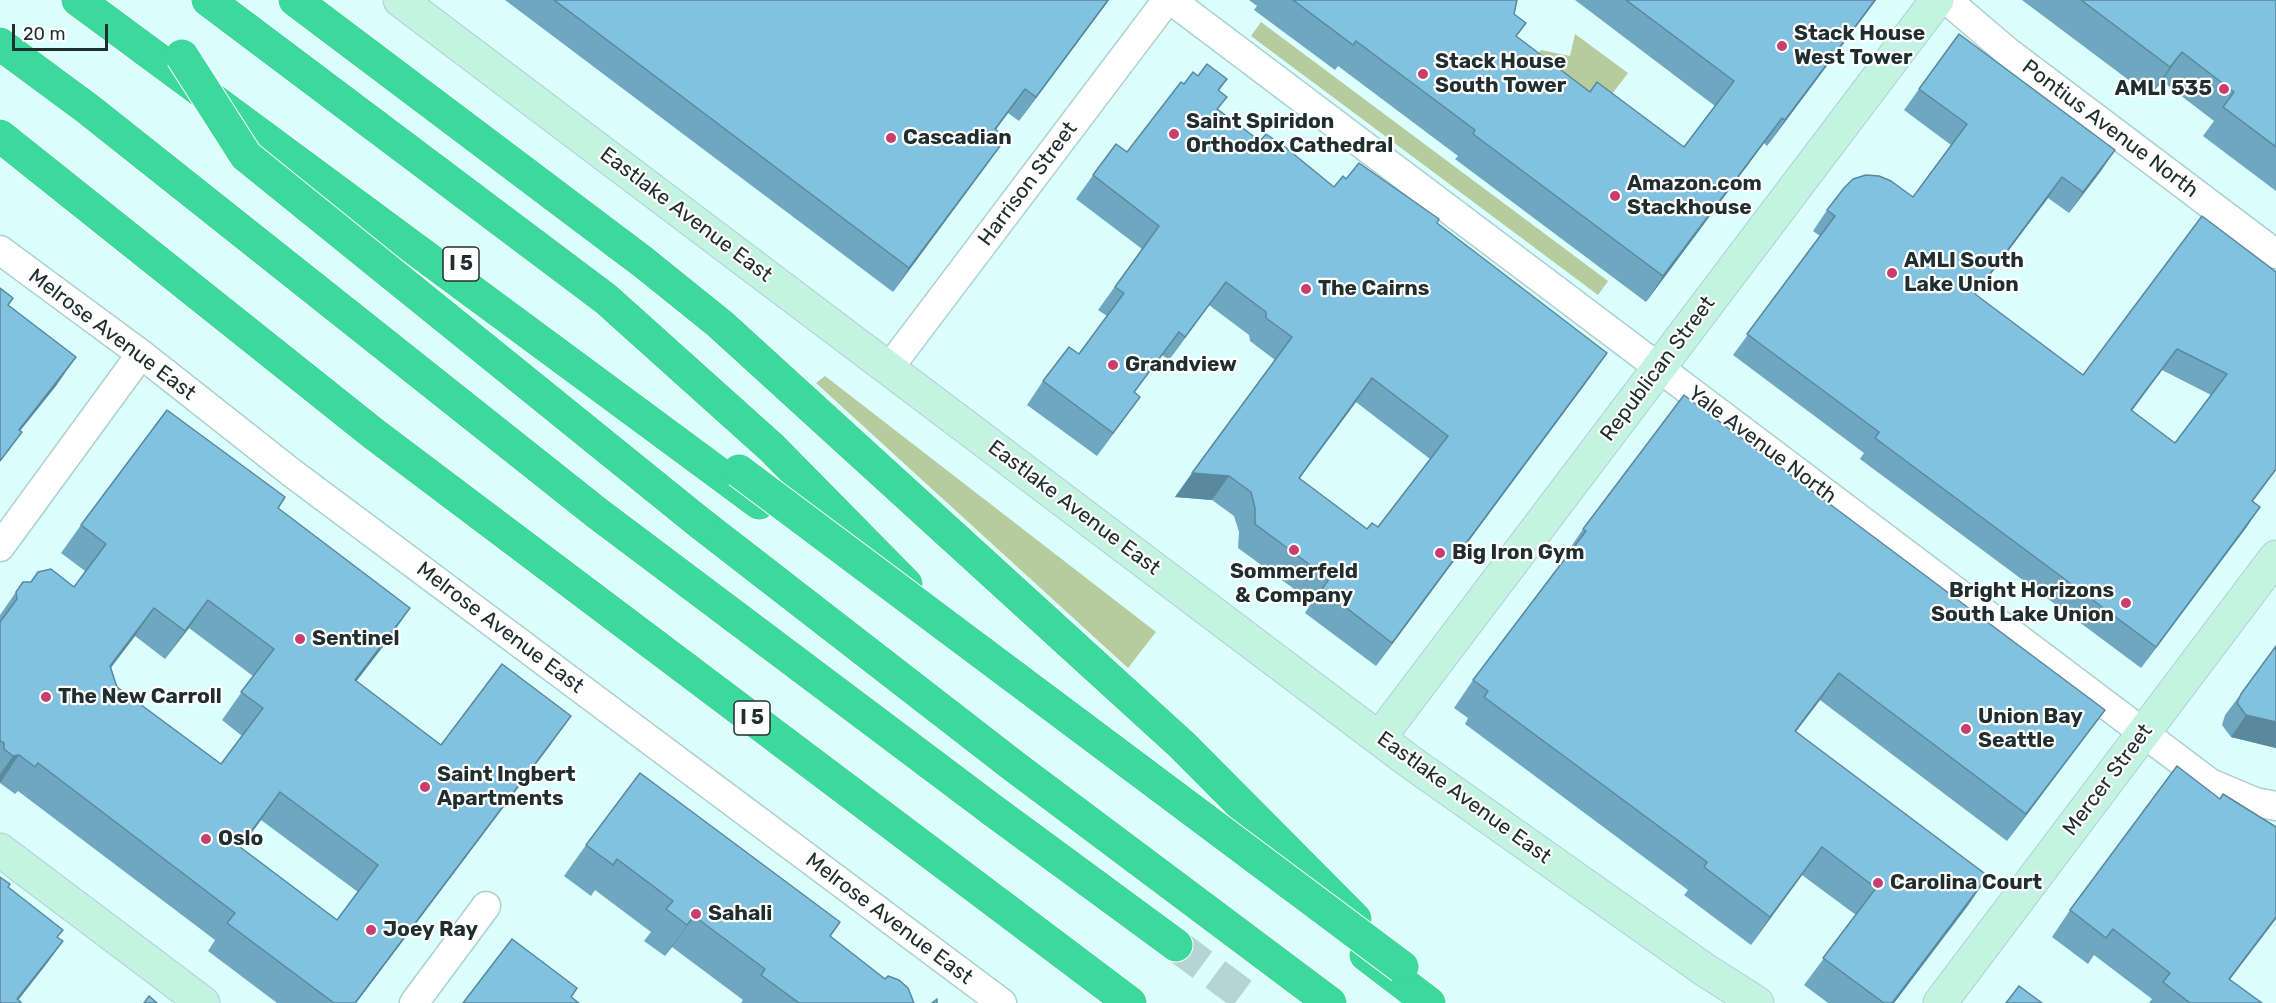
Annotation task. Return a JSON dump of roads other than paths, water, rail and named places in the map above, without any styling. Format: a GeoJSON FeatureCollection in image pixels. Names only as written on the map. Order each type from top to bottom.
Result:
{"type":"FeatureCollection","features":[{"type":"Feature","properties":{"kind":"highway"},"geometry":{"type":"LineString","coordinates":[[78,0],[1009,687],[1429,1003]]}},
{"type":"Feature","properties":{"kind":"highway","name":"I 5"},"geometry":{"type":"LineString","coordinates":[[105,0],[1450,1003]]}},
{"type":"Feature","properties":{"kind":"highway"},"geometry":{"type":"LineString","coordinates":[[208,0],[606,299],[772,448],[1009,687]]}},
{"type":"Feature","properties":{"kind":"highway"},"geometry":{"type":"LineString","coordinates":[[295,0],[643,262],[720,324],[1182,745],[1402,967]]}},
{"type":"Feature","properties":{"kind":"highway"},"geometry":{"type":"LineString","coordinates":[[0,44],[80,103],[597,513],[1176,945]]}},
{"type":"Feature","properties":{"kind":"highway"},"geometry":{"type":"LineString","coordinates":[[182,56],[246,156],[691,516],[1015,767],[1330,1003]]}},
{"type":"Feature","properties":{"kind":"highway","name":"I 5"},"geometry":{"type":"LineString","coordinates":[[0,136],[374,434],[1130,1003]]}},
{"type":"Feature","properties":{"kind":"street","name":"Eastlake Avenue East"},"geometry":{"type":"LineString","coordinates":[[400,0],[1379,738],[1705,970],[1757,1003]]}},
{"type":"Feature","properties":{"kind":"street","name":"Harrison Street"},"geometry":{"type":"LineString","coordinates":[[889,368],[1167,0]]}},
{"type":"Feature","properties":{"kind":"street","name":"Yale Avenue North"},"geometry":{"type":"LineString","coordinates":[[1171,0],[2210,783],[2255,802],[2276,806]]}},
{"type":"Feature","properties":{"kind":"street","name":"Republican Street"},"geometry":{"type":"LineString","coordinates":[[1379,738],[1937,0]]}},
{"type":"Feature","properties":{"kind":"street","name":"Pontius Avenue North"},"geometry":{"type":"LineString","coordinates":[[1947,0],[2008,52],[2276,254]]}},
{"type":"Feature","properties":{"kind":"street","name":"Melrose Avenue East"},"geometry":{"type":"LineString","coordinates":[[0,250],[141,354],[292,473],[1002,1003]]}},
{"type":"Feature","properties":{"kind":"street"},"geometry":{"type":"LineString","coordinates":[[0,547],[141,354]]}},
{"type":"Feature","properties":{"kind":"street","name":"Mercer Street"},"geometry":{"type":"LineString","coordinates":[[1940,1003],[2276,557]]}},
{"type":"Feature","properties":{"kind":"street"},"geometry":{"type":"LineString","coordinates":[[0,850],[203,1003]]}},
{"type":"Feature","properties":{"kind":"street"},"geometry":{"type":"LineString","coordinates":[[414,1003],[486,906]]}},
{"type":"Feature","properties":{"kind":"tunnel"},"geometry":{"type":"LineString","coordinates":[[1176,945],[1254,1003]]}},
{"type":"Feature","properties":{"kind":"place","name":"Stack House West Tower"},"geometry":{"type":"Point","coordinates":[1782,46]}},
{"type":"Feature","properties":{"kind":"place","name":"Stack House South Tower"},"geometry":{"type":"Point","coordinates":[1423,74]}},
{"type":"Feature","properties":{"kind":"place","name":"AMLI 535"},"geometry":{"type":"Point","coordinates":[2224,89]}},
{"type":"Feature","properties":{"kind":"place","name":"Saint Spiridon Orthodox Cathedral"},"geometry":{"type":"Point","coordinates":[1174,134]}},
{"type":"Feature","properties":{"kind":"place","name":"Cascadian"},"geometry":{"type":"Point","coordinates":[891,138]}},
{"type":"Feature","properties":{"kind":"place","name":"Amazon.com Stackhouse"},"geometry":{"type":"Point","coordinates":[1615,196]}},
{"type":"Feature","properties":{"kind":"place","name":"AMLI South Lake Union"},"geometry":{"type":"Point","coordinates":[1892,273]}},
{"type":"Feature","properties":{"kind":"place","name":"The Cairns"},"geometry":{"type":"Point","coordinates":[1306,289]}},
{"type":"Feature","properties":{"kind":"place","name":"Grandview"},"geometry":{"type":"Point","coordinates":[1113,365]}},
{"type":"Feature","properties":{"kind":"place","name":"Sommerfeld & Company"},"geometry":{"type":"Point","coordinates":[1294,550]}},
{"type":"Feature","properties":{"kind":"place","name":"Big Iron Gym"},"geometry":{"type":"Point","coordinates":[1440,553]}},
{"type":"Feature","properties":{"kind":"place","name":"Bright Horizons South Lake Union"},"geometry":{"type":"Point","coordinates":[2126,603]}},
{"type":"Feature","properties":{"kind":"place","name":"Sentinel"},"geometry":{"type":"Point","coordinates":[300,639]}},
{"type":"Feature","properties":{"kind":"place","name":"The New Carroll"},"geometry":{"type":"Point","coordinates":[46,697]}},
{"type":"Feature","properties":{"kind":"place","name":"Union Bay Seattle"},"geometry":{"type":"Point","coordinates":[1966,729]}},
{"type":"Feature","properties":{"kind":"place","name":"Saint Ingbert Apartments"},"geometry":{"type":"Point","coordinates":[425,787]}},
{"type":"Feature","properties":{"kind":"place","name":"Oslo"},"geometry":{"type":"Point","coordinates":[206,839]}},
{"type":"Feature","properties":{"kind":"place","name":"Carolina Court"},"geometry":{"type":"Point","coordinates":[1878,883]}},
{"type":"Feature","properties":{"kind":"place","name":"Sahali"},"geometry":{"type":"Point","coordinates":[696,914]}},
{"type":"Feature","properties":{"kind":"place","name":"Joey Ray"},"geometry":{"type":"Point","coordinates":[371,930]}}]}
